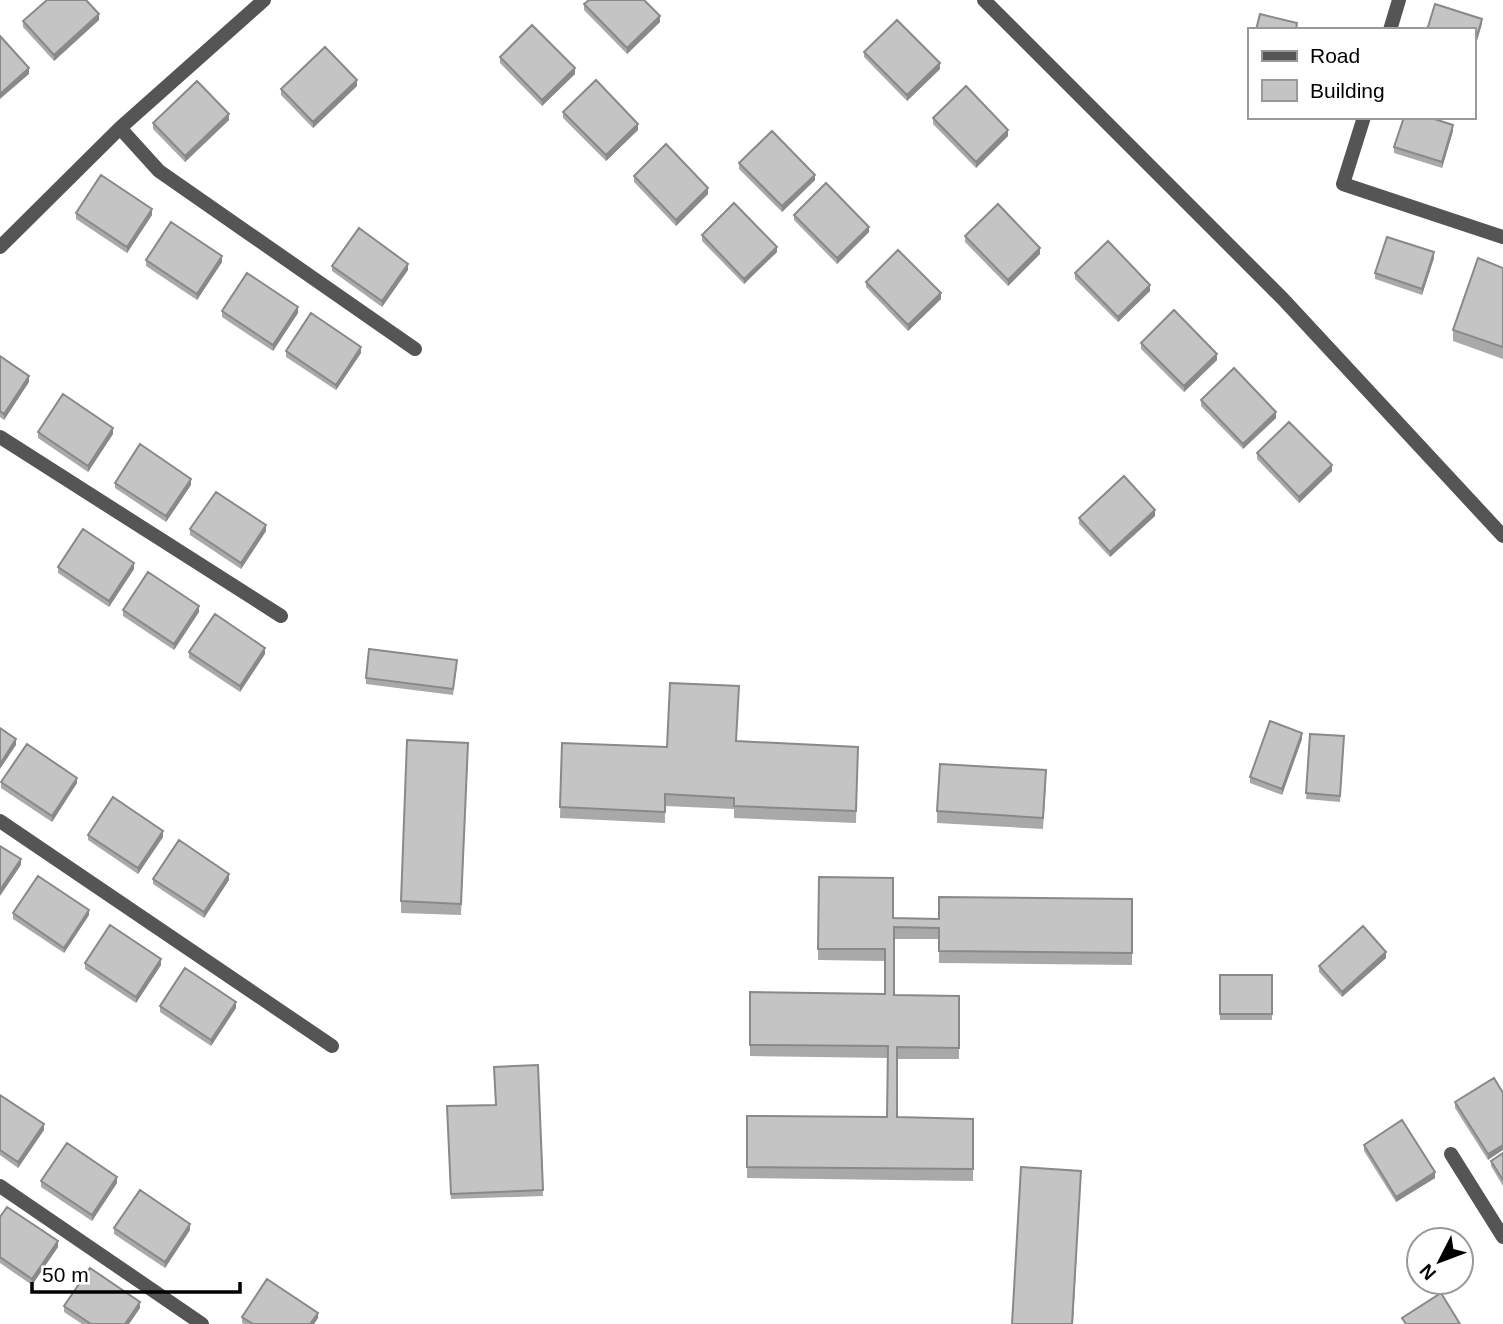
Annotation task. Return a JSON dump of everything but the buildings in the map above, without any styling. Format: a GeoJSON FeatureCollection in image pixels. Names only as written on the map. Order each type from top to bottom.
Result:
{"type":"FeatureCollection","features":[{"type":"Feature","properties":{"kind":"street"},"geometry":{"type":"LineString","coordinates":[[0,247],[120,128],[264,0]]}},
{"type":"Feature","properties":{"kind":"street"},"geometry":{"type":"LineString","coordinates":[[984,0],[1283,299],[1503,536]]}},
{"type":"Feature","properties":{"kind":"street"},"geometry":{"type":"LineString","coordinates":[[1391,28],[1399,0]]}},
{"type":"Feature","properties":{"kind":"street"},"geometry":{"type":"LineString","coordinates":[[1363,119],[1343,184],[1503,237]]}},
{"type":"Feature","properties":{"kind":"street"},"geometry":{"type":"LineString","coordinates":[[120,128],[159,172],[415,349]]}},
{"type":"Feature","properties":{"kind":"street"},"geometry":{"type":"LineString","coordinates":[[0,437],[281,616]]}},
{"type":"Feature","properties":{"kind":"street"},"geometry":{"type":"LineString","coordinates":[[0,821],[332,1046]]}},
{"type":"Feature","properties":{"kind":"street"},"geometry":{"type":"LineString","coordinates":[[1451,1154],[1503,1237]]}},
{"type":"Feature","properties":{"kind":"street"},"geometry":{"type":"LineString","coordinates":[[0,1186],[202,1324]]}}]}
